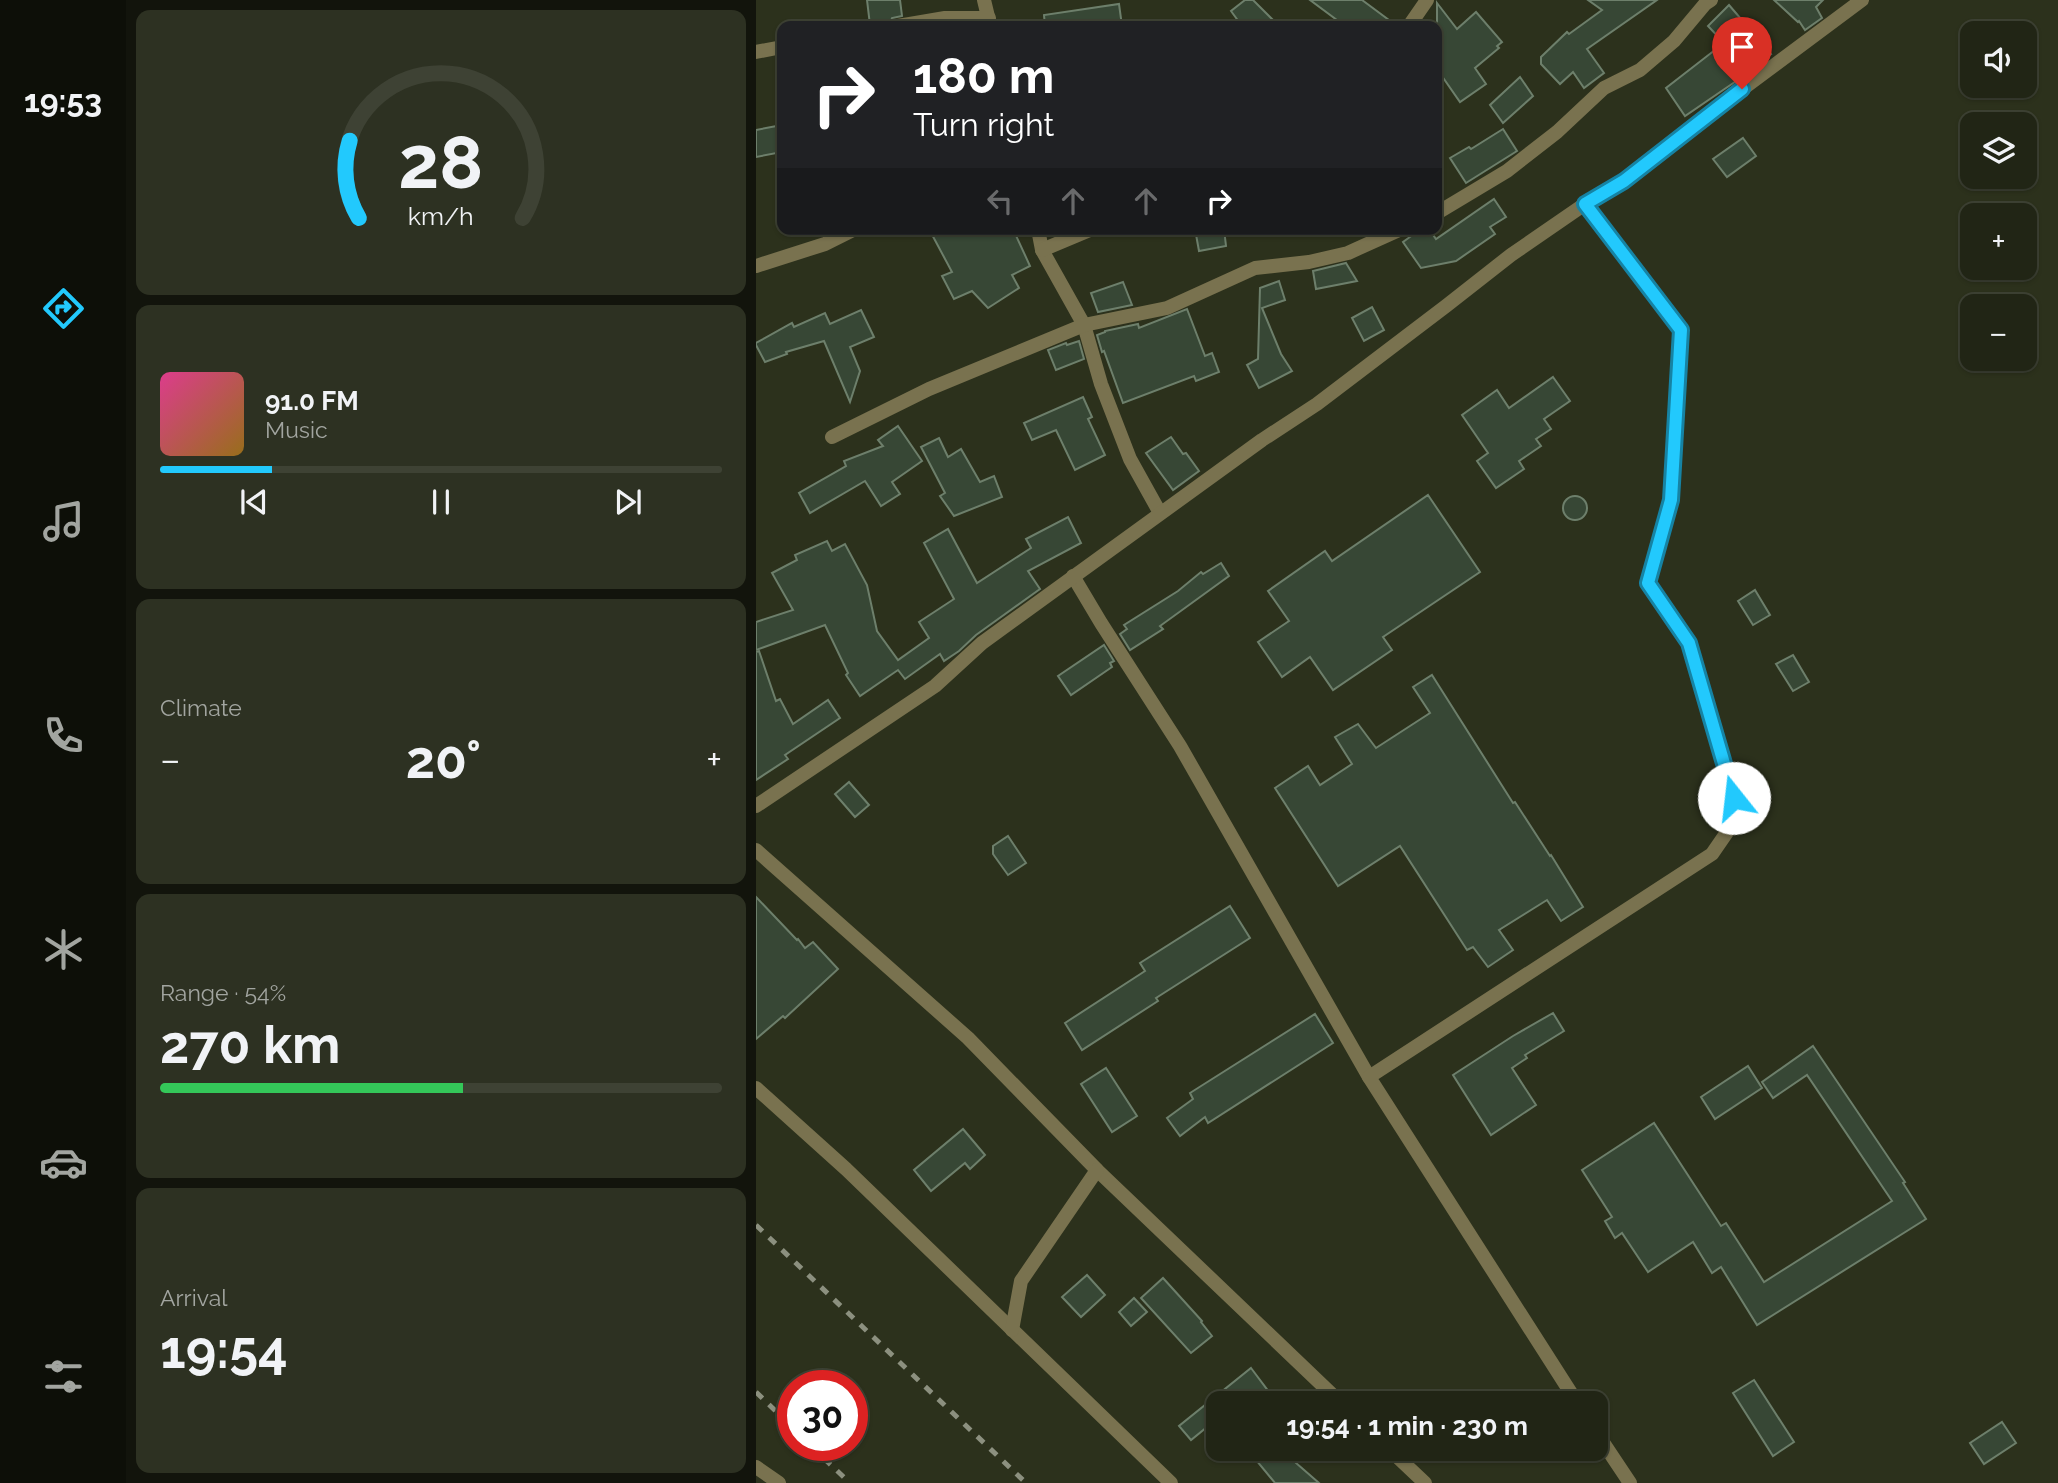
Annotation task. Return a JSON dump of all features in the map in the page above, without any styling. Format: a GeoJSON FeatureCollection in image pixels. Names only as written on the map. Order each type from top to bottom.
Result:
{"type":"FeatureCollection","features":[{"type":"Feature","properties":{"kind":"street"},"geometry":{"type":"LineString","coordinates":[[984,0],[990,21]]}},
{"type":"Feature","properties":{"kind":"street"},"geometry":{"type":"LineString","coordinates":[[1412,21],[1427,0]]}},
{"type":"Feature","properties":{"kind":"street"},"geometry":{"type":"LineString","coordinates":[[1442,210],[1507,171],[1557,132],[1604,88],[1640,70],[1674,41],[1711,0]]}},
{"type":"Feature","properties":{"kind":"street"},"geometry":{"type":"LineString","coordinates":[[756,806],[935,686],[982,643],[1262,440],[1318,404],[1511,254],[1624,181],[1862,0]]}},
{"type":"Feature","properties":{"kind":"street"},"geometry":{"type":"LineString","coordinates":[[927,21],[945,18],[979,21]]}},
{"type":"Feature","properties":{"kind":"street"},"geometry":{"type":"LineString","coordinates":[[756,52],[777,48]]}},
{"type":"Feature","properties":{"kind":"street"},"geometry":{"type":"LineString","coordinates":[[1369,1077],[1712,854],[1743,810],[1734,798],[1689,643],[1648,583],[1671,500],[1681,330],[1585,204]]}},
{"type":"Feature","properties":{"kind":"street"},"geometry":{"type":"LineString","coordinates":[[756,266],[825,244],[843,235]]}},
{"type":"Feature","properties":{"kind":"street"},"geometry":{"type":"LineString","coordinates":[[1039,235],[1042,250],[1084,326],[1101,384],[1130,458],[1160,513]]}},
{"type":"Feature","properties":{"kind":"street"},"geometry":{"type":"LineString","coordinates":[[1042,250],[1078,235]]}},
{"type":"Feature","properties":{"kind":"street"},"geometry":{"type":"LineString","coordinates":[[832,436],[929,389],[1084,326],[1167,308],[1255,268],[1309,262],[1348,253],[1388,235]]}},
{"type":"Feature","properties":{"kind":"street"},"geometry":{"type":"LineString","coordinates":[[1073,576],[1180,746],[1369,1077],[1570,1391]]}},
{"type":"Feature","properties":{"kind":"street"},"geometry":{"type":"LineString","coordinates":[[756,850],[968,1038],[1097,1170],[1328,1391]]}},
{"type":"Feature","properties":{"kind":"street"},"geometry":{"type":"LineString","coordinates":[[756,1088],[846,1170],[1171,1483]]}},
{"type":"Feature","properties":{"kind":"street"},"geometry":{"type":"LineString","coordinates":[[1013,1329],[1021,1281],[1097,1170]]}},
{"type":"Feature","properties":{"kind":"street"},"geometry":{"type":"LineString","coordinates":[[1608,1451],[1629,1483]]}},
{"type":"Feature","properties":{"kind":"street"},"geometry":{"type":"LineString","coordinates":[[1402,1461],[1425,1483]]}},
{"type":"Feature","properties":{"kind":"street"},"geometry":{"type":"LineString","coordinates":[[756,1467],[779,1483]]}},
{"type":"Feature","properties":{"kind":"building"},"geometry":{"type":"Polygon","coordinates":[[[867,0],[900,0],[902,16],[892,18],[891,21],[870,21],[867,0]]]}},
{"type":"Feature","properties":{"kind":"building"},"geometry":{"type":"Polygon","coordinates":[[[1245,0],[1253,0],[1274,21],[1238,21],[1231,11],[1245,0]]]}},
{"type":"Feature","properties":{"kind":"building"},"geometry":{"type":"Polygon","coordinates":[[[1310,0],[1362,0],[1390,21],[1338,21],[1310,0]]]}},
{"type":"Feature","properties":{"kind":"building"},"geometry":{"type":"Polygon","coordinates":[[[1588,0],[1657,0],[1587,49],[1604,73],[1584,88],[1573,72],[1560,84],[1541,64],[1541,57],[1567,32],[1569,34],[1602,10],[1588,0]]]}},
{"type":"Feature","properties":{"kind":"building"},"geometry":{"type":"Polygon","coordinates":[[[1774,0],[1823,0],[1816,7],[1822,18],[1805,30],[1799,21],[1774,0]]]}},
{"type":"Feature","properties":{"kind":"building"},"geometry":{"type":"Polygon","coordinates":[[[1437,3],[1457,29],[1476,12],[1502,42],[1497,46],[1499,48],[1475,68],[1486,84],[1460,102],[1442,76],[1442,21],[1437,21],[1437,3]]]}},
{"type":"Feature","properties":{"kind":"building"},"geometry":{"type":"Polygon","coordinates":[[[1119,4],[1121,21],[1045,21],[1044,15],[1119,4]]]}},
{"type":"Feature","properties":{"kind":"building"},"geometry":{"type":"Polygon","coordinates":[[[1729,5],[1771,54],[1685,116],[1666,88],[1724,43],[1708,26],[1729,5]]]}},
{"type":"Feature","properties":{"kind":"building"},"geometry":{"type":"Polygon","coordinates":[[[1520,77],[1533,96],[1503,123],[1490,105],[1520,77]]]}},
{"type":"Feature","properties":{"kind":"building"},"geometry":{"type":"Polygon","coordinates":[[[777,126],[777,153],[756,157],[756,130],[777,126]]]}},
{"type":"Feature","properties":{"kind":"building"},"geometry":{"type":"Polygon","coordinates":[[[1503,129],[1517,151],[1466,183],[1450,158],[1469,147],[1471,149],[1503,129]]]}},
{"type":"Feature","properties":{"kind":"building"},"geometry":{"type":"Polygon","coordinates":[[[1743,138],[1756,156],[1727,177],[1713,159],[1743,138]]]}},
{"type":"Feature","properties":{"kind":"building"},"geometry":{"type":"Polygon","coordinates":[[[1494,199],[1506,217],[1490,227],[1495,234],[1456,261],[1421,268],[1403,242],[1413,235],[1433,235],[1436,239],[1494,199]]]}},
{"type":"Feature","properties":{"kind":"building"},"geometry":{"type":"Polygon","coordinates":[[[932,235],[1016,235],[1030,266],[1012,275],[1019,288],[988,308],[972,291],[954,299],[942,276],[952,272],[932,235]]]}},
{"type":"Feature","properties":{"kind":"building"},"geometry":{"type":"Polygon","coordinates":[[[1196,235],[1225,235],[1226,246],[1199,251],[1196,235]]]}},
{"type":"Feature","properties":{"kind":"building"},"geometry":{"type":"Polygon","coordinates":[[[1346,263],[1357,281],[1316,289],[1313,271],[1346,263]]]}},
{"type":"Feature","properties":{"kind":"building"},"geometry":{"type":"Polygon","coordinates":[[[1279,281],[1285,300],[1262,308],[1281,354],[1292,371],[1259,388],[1247,365],[1258,359],[1260,288],[1279,281]]]}},
{"type":"Feature","properties":{"kind":"building"},"geometry":{"type":"Polygon","coordinates":[[[1123,282],[1132,305],[1098,312],[1091,293],[1123,282]]]}},
{"type":"Feature","properties":{"kind":"building"},"geometry":{"type":"Polygon","coordinates":[[[1372,307],[1384,330],[1364,341],[1352,318],[1372,307]]]}},
{"type":"Feature","properties":{"kind":"building"},"geometry":{"type":"Polygon","coordinates":[[[1187,309],[1205,356],[1212,353],[1219,372],[1196,381],[1194,376],[1123,403],[1097,335],[1138,324],[1139,328],[1187,309]]]}},
{"type":"Feature","properties":{"kind":"building"},"geometry":{"type":"Polygon","coordinates":[[[861,310],[874,337],[850,347],[860,371],[850,402],[824,341],[786,352],[787,354],[765,362],[756,345],[792,323],[794,327],[825,313],[830,324],[861,310]]]}},
{"type":"Feature","properties":{"kind":"building"},"geometry":{"type":"Polygon","coordinates":[[[1079,341],[1084,359],[1056,370],[1048,350],[1079,341]]]}},
{"type":"Feature","properties":{"kind":"building"},"geometry":{"type":"Polygon","coordinates":[[[1553,377],[1570,401],[1544,419],[1551,429],[1536,439],[1541,446],[1519,461],[1524,469],[1496,488],[1477,461],[1488,453],[1462,415],[1497,390],[1509,408],[1553,377]]]}},
{"type":"Feature","properties":{"kind":"building"},"geometry":{"type":"Polygon","coordinates":[[[1083,397],[1092,417],[1088,419],[1105,455],[1075,470],[1056,430],[1032,440],[1024,423],[1083,397]]]}},
{"type":"Feature","properties":{"kind":"building"},"geometry":{"type":"Polygon","coordinates":[[[898,426],[922,461],[892,482],[900,494],[881,506],[865,481],[810,513],[799,493],[846,466],[844,461],[883,446],[878,440],[898,426]]]}},
{"type":"Feature","properties":{"kind":"building"},"geometry":{"type":"Polygon","coordinates":[[[1171,437],[1199,471],[1173,490],[1146,453],[1171,437]]]}},
{"type":"Feature","properties":{"kind":"building"},"geometry":{"type":"Polygon","coordinates":[[[939,438],[948,457],[961,449],[980,482],[994,476],[1002,497],[954,516],[940,496],[945,493],[921,447],[939,438]]]}},
{"type":"Feature","properties":{"kind":"building"},"geometry":{"type":"Polygon","coordinates":[[[1428,495],[1480,572],[1383,637],[1392,650],[1333,690],[1310,657],[1282,677],[1258,642],[1289,621],[1268,591],[1325,551],[1332,561],[1428,495]]]}},
{"type":"Feature","properties":{"kind":"building"},"geometry":{"type":"Polygon","coordinates":[[[1575,496],[1584,499],[1587,508],[1584,517],[1575,520],[1566,517],[1563,508],[1566,499],[1575,496]]]}},
{"type":"Feature","properties":{"kind":"building"},"geometry":{"type":"Polygon","coordinates":[[[1068,517],[1081,543],[1028,571],[1040,589],[944,661],[940,654],[905,679],[898,670],[860,696],[846,675],[848,673],[825,625],[756,650],[756,622],[793,610],[772,573],[797,560],[795,555],[827,541],[832,551],[845,544],[867,585],[877,631],[898,660],[929,638],[919,622],[954,599],[924,543],[948,529],[977,583],[1031,548],[1026,539],[1068,517]]]}},
{"type":"Feature","properties":{"kind":"building"},"geometry":{"type":"Polygon","coordinates":[[[1221,563],[1229,576],[1160,626],[1163,629],[1130,650],[1120,634],[1127,629],[1124,625],[1178,591],[1201,572],[1203,574],[1221,563]]]}},
{"type":"Feature","properties":{"kind":"building"},"geometry":{"type":"Polygon","coordinates":[[[1755,590],[1770,615],[1753,625],[1738,601],[1755,590]]]}},
{"type":"Feature","properties":{"kind":"building"},"geometry":{"type":"Polygon","coordinates":[[[1104,645],[1114,661],[1110,663],[1112,667],[1071,695],[1058,676],[1104,645]]]}},
{"type":"Feature","properties":{"kind":"building"},"geometry":{"type":"Polygon","coordinates":[[[759,651],[776,701],[780,699],[793,724],[828,700],[840,718],[785,755],[788,759],[756,780],[756,652],[759,651]]]}},
{"type":"Feature","properties":{"kind":"building"},"geometry":{"type":"Polygon","coordinates":[[[1793,655],[1809,682],[1793,691],[1776,664],[1793,655]]]}},
{"type":"Feature","properties":{"kind":"building"},"geometry":{"type":"Polygon","coordinates":[[[1432,675],[1583,907],[1561,921],[1547,900],[1499,930],[1513,950],[1488,967],[1473,947],[1467,950],[1400,846],[1338,886],[1275,788],[1308,766],[1320,785],[1352,764],[1335,737],[1358,724],[1376,748],[1430,713],[1413,687],[1432,675]]]}},
{"type":"Feature","properties":{"kind":"building"},"geometry":{"type":"Polygon","coordinates":[[[849,782],[869,805],[855,817],[835,794],[849,782]]]}},
{"type":"Feature","properties":{"kind":"building"},"geometry":{"type":"Polygon","coordinates":[[[1008,836],[1026,863],[1008,875],[993,854],[993,846],[1008,836]]]}},
{"type":"Feature","properties":{"kind":"building"},"geometry":{"type":"Polygon","coordinates":[[[756,897],[805,948],[813,942],[838,969],[785,1018],[783,1016],[756,1039],[756,897]]]}},
{"type":"Feature","properties":{"kind":"building"},"geometry":{"type":"Polygon","coordinates":[[[1230,906],[1250,938],[1156,998],[1158,1001],[1082,1050],[1065,1023],[1145,971],[1140,963],[1230,906]]]}},
{"type":"Feature","properties":{"kind":"building"},"geometry":{"type":"Polygon","coordinates":[[[1553,1013],[1564,1031],[1525,1055],[1527,1058],[1512,1068],[1536,1105],[1491,1135],[1453,1075],[1553,1013]]]}},
{"type":"Feature","properties":{"kind":"building"},"geometry":{"type":"Polygon","coordinates":[[[1315,1014],[1333,1043],[1208,1123],[1205,1117],[1180,1136],[1167,1118],[1193,1099],[1190,1093],[1315,1014]]]}},
{"type":"Feature","properties":{"kind":"building"},"geometry":{"type":"Polygon","coordinates":[[[1813,1046],[1905,1182],[1903,1183],[1926,1219],[1757,1325],[1721,1267],[1712,1273],[1693,1242],[1648,1272],[1622,1233],[1615,1238],[1605,1221],[1612,1217],[1582,1170],[1654,1123],[1721,1226],[1726,1223],[1764,1282],[1892,1201],[1807,1075],[1773,1098],[1762,1082],[1813,1046]]]}},
{"type":"Feature","properties":{"kind":"building"},"geometry":{"type":"Polygon","coordinates":[[[1748,1066],[1762,1088],[1715,1119],[1701,1097],[1748,1066]]]}},
{"type":"Feature","properties":{"kind":"building"},"geometry":{"type":"Polygon","coordinates":[[[1106,1068],[1137,1116],[1112,1132],[1081,1084],[1106,1068]]]}},
{"type":"Feature","properties":{"kind":"building"},"geometry":{"type":"Polygon","coordinates":[[[963,1129],[985,1155],[970,1169],[965,1163],[931,1191],[914,1170],[963,1129]]]}},
{"type":"Feature","properties":{"kind":"building"},"geometry":{"type":"Polygon","coordinates":[[[1087,1275],[1105,1295],[1081,1317],[1062,1297],[1087,1275]]]}},
{"type":"Feature","properties":{"kind":"building"},"geometry":{"type":"Polygon","coordinates":[[[1163,1278],[1212,1336],[1191,1353],[1141,1298],[1163,1278]]]}},
{"type":"Feature","properties":{"kind":"building"},"geometry":{"type":"Polygon","coordinates":[[[1134,1298],[1147,1312],[1131,1326],[1119,1312],[1134,1298]]]}},
{"type":"Feature","properties":{"kind":"building"},"geometry":{"type":"Polygon","coordinates":[[[1251,1368],[1268,1391],[1222,1391],[1251,1368]]]}},
{"type":"Feature","properties":{"kind":"building"},"geometry":{"type":"Polygon","coordinates":[[[1754,1380],[1794,1442],[1773,1456],[1733,1393],[1754,1380]]]}},
{"type":"Feature","properties":{"kind":"building"},"geometry":{"type":"Polygon","coordinates":[[[1206,1404],[1206,1428],[1191,1440],[1179,1426],[1206,1404]]]}},
{"type":"Feature","properties":{"kind":"building"},"geometry":{"type":"Polygon","coordinates":[[[2002,1422],[2016,1443],[1984,1464],[1970,1443],[2002,1422]]]}},
{"type":"Feature","properties":{"kind":"building"},"geometry":{"type":"Polygon","coordinates":[[[1257,1461],[1294,1461],[1319,1483],[1275,1483],[1257,1461]]]}},
{"type":"Feature","properties":{"kind":"railway"},"geometry":{"type":"LineString","coordinates":[[756,1225],[1026,1483]]}},
{"type":"Feature","properties":{"kind":"railway"},"geometry":{"type":"LineString","coordinates":[[756,1392],[777,1412]]}},
{"type":"Feature","properties":{"kind":"railway"},"geometry":{"type":"LineString","coordinates":[[827,1461],[850,1483]]}},
{"type":"Feature","properties":{"kind":"route"},"geometry":{"type":"LineString","coordinates":[[1734,798],[1689,643],[1648,583],[1671,500],[1681,330],[1585,204],[1624,181],[1742,89]]}}]}
